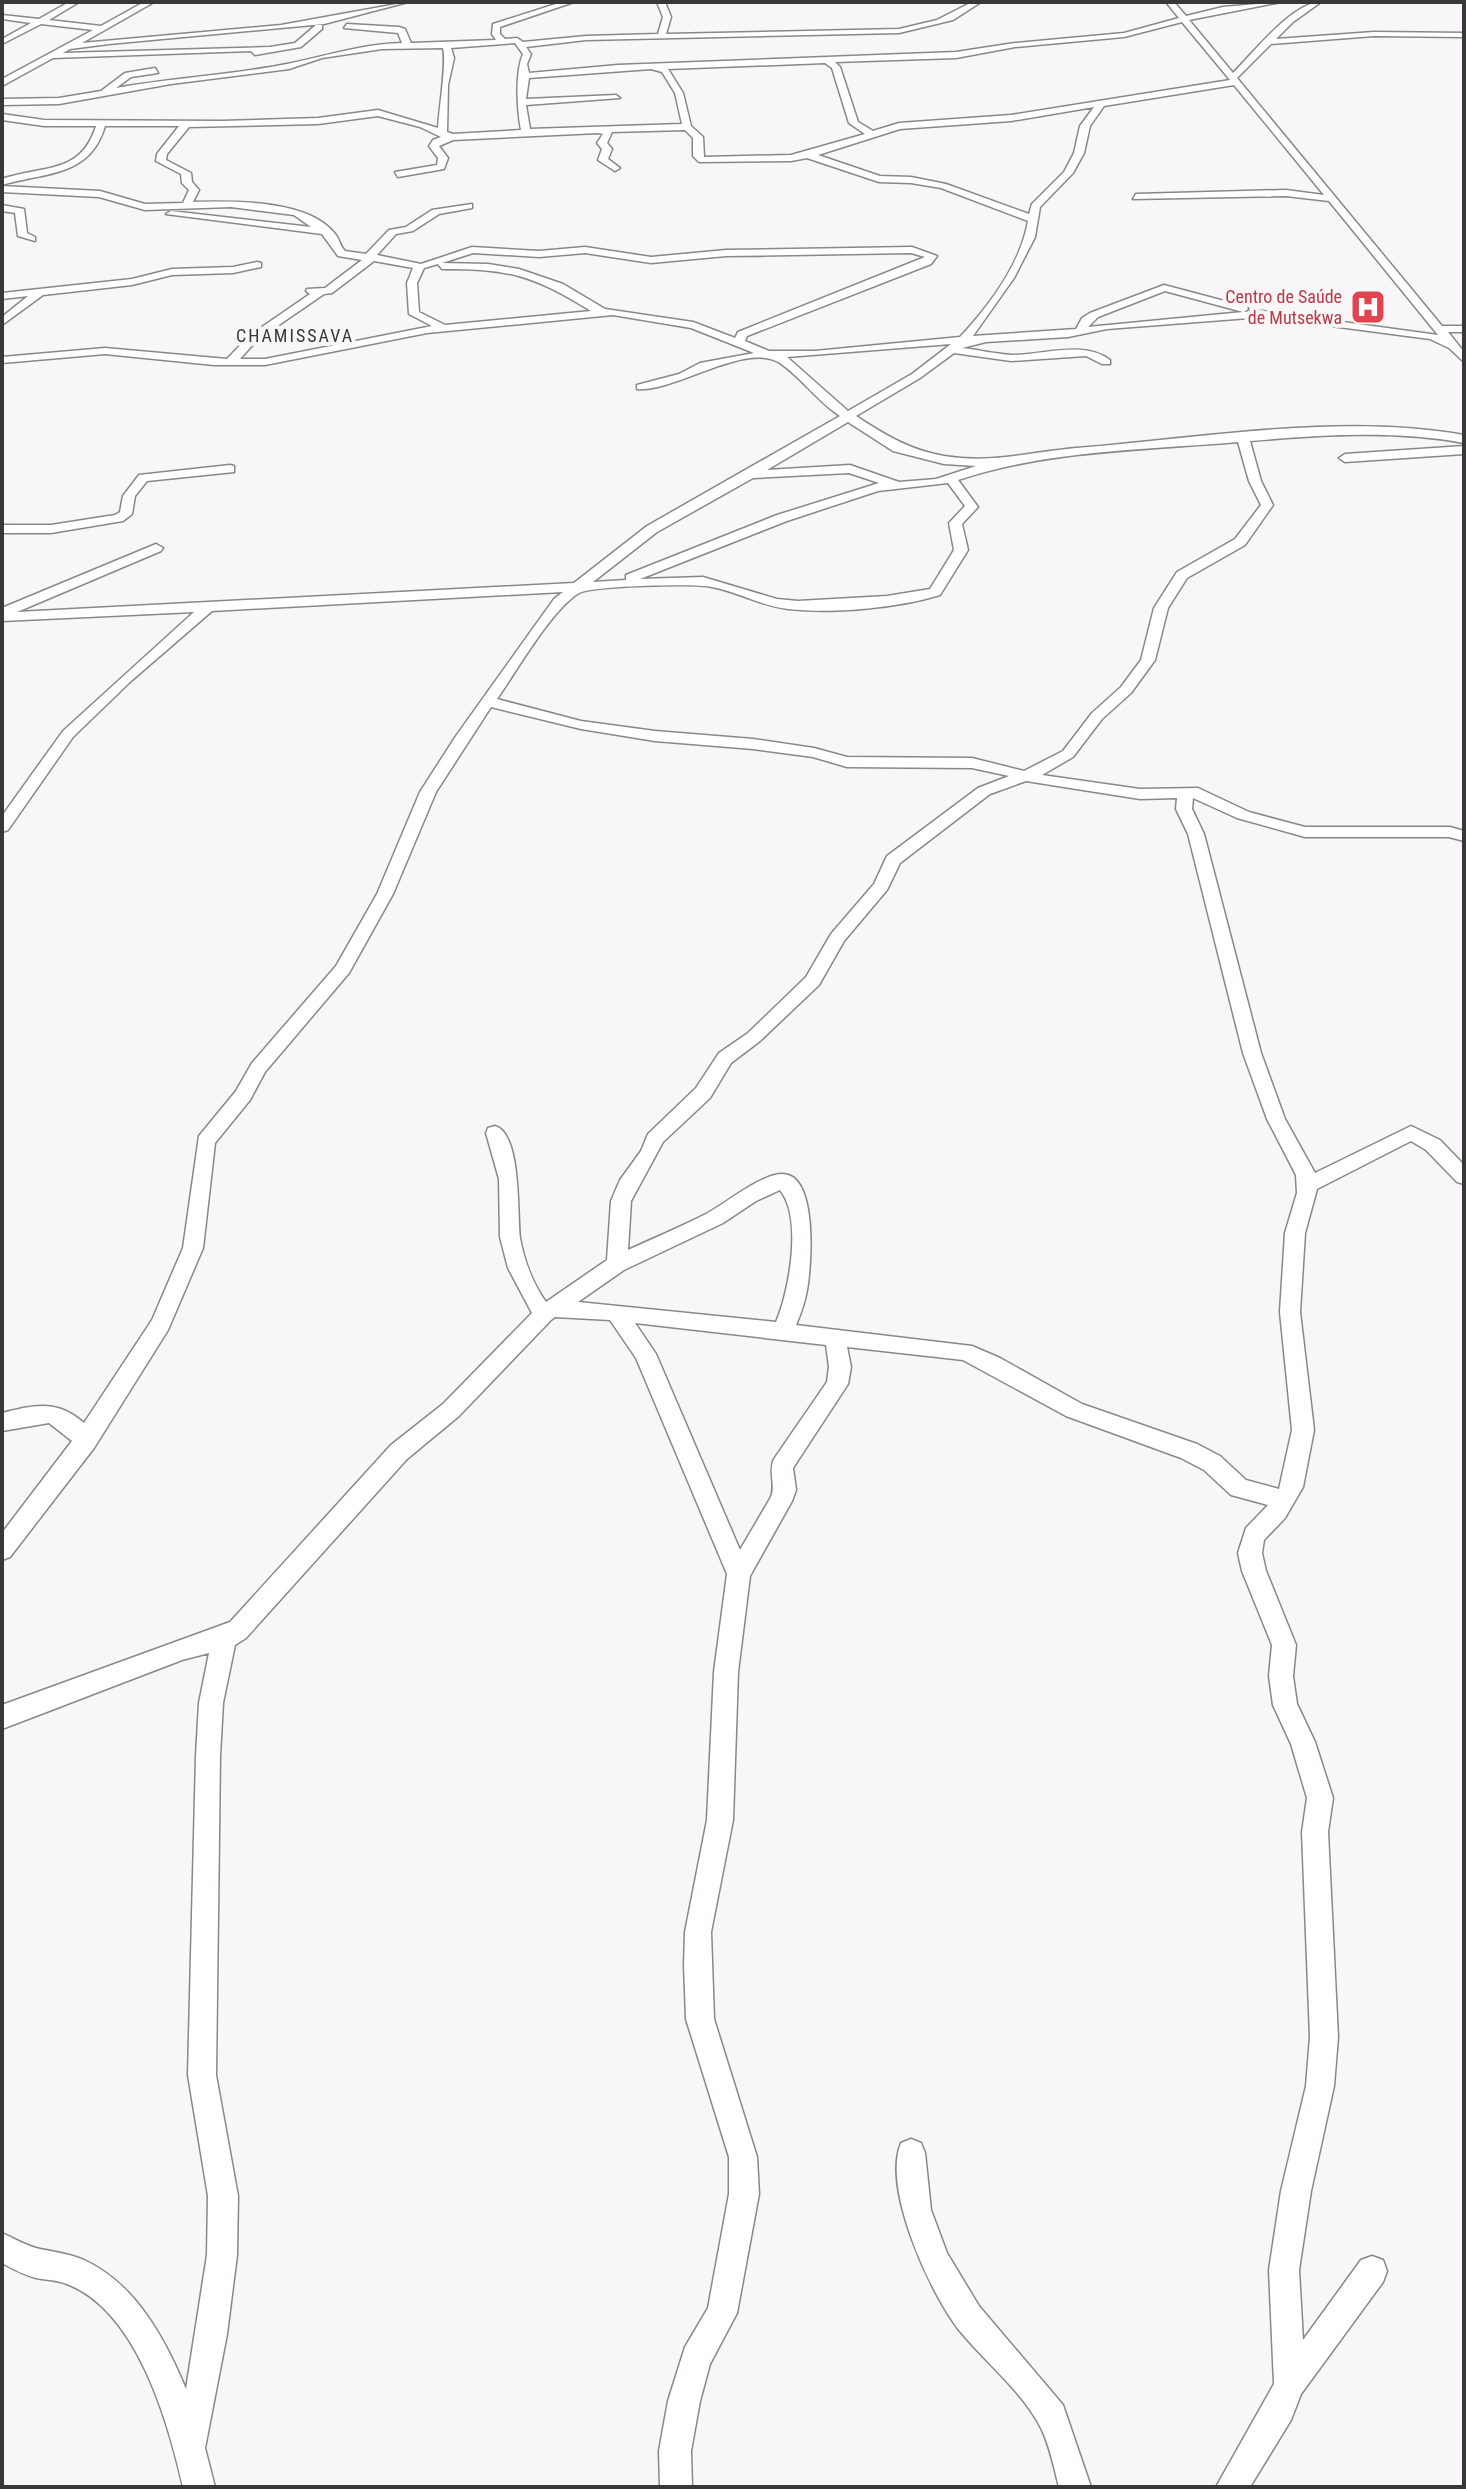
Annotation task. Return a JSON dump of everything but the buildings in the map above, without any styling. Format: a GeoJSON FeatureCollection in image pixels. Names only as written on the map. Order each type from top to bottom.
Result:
{"type":"FeatureCollection","features":[{"type":"Feature","properties":{"kind":"street"},"geometry":{"type":"LineString","coordinates":[[2,42],[75,2]]}},
{"type":"Feature","properties":{"kind":"street"},"geometry":{"type":"LineString","coordinates":[[2,83],[150,2]]}},
{"type":"Feature","properties":{"kind":"street"},"geometry":{"type":"LineString","coordinates":[[297,25],[368,13],[404,2]]}},
{"type":"Feature","properties":{"kind":"street"},"geometry":{"type":"LineString","coordinates":[[499,37],[496,26],[508,20],[570,2]]}},
{"type":"Feature","properties":{"kind":"street"},"geometry":{"type":"LineString","coordinates":[[661,2],[667,23],[661,37]]}},
{"type":"Feature","properties":{"kind":"street"},"geometry":{"type":"LineString","coordinates":[[522,45],[623,47],[661,37],[899,31],[944,21],[966,12],[977,2]]}},
{"type":"Feature","properties":{"kind":"street"},"geometry":{"type":"LineString","coordinates":[[1170,2],[1438,332],[1464,359]]}},
{"type":"Feature","properties":{"kind":"street"},"geometry":{"type":"LineString","coordinates":[[525,76],[610,68],[961,54],[1124,35],[1181,17],[1277,2]]}},
{"type":"Feature","properties":{"kind":"street"},"geometry":{"type":"LineString","coordinates":[[654,68],[665,70],[679,93],[687,127],[698,137],[698,156],[702,160],[808,155],[911,125],[1011,118],[1234,80],[1290,20],[1317,2]]}},
{"type":"Feature","properties":{"kind":"street"},"geometry":{"type":"LineString","coordinates":[[2,17],[101,28]]}},
{"type":"Feature","properties":{"kind":"street"},"geometry":{"type":"LineString","coordinates":[[68,47],[186,29],[297,25],[387,26],[402,31],[406,43]]}},
{"type":"Feature","properties":{"kind":"street"},"geometry":{"type":"LineString","coordinates":[[52,56],[298,45],[319,27]]}},
{"type":"Feature","properties":{"kind":"street"},"geometry":{"type":"LineString","coordinates":[[1271,42],[1374,34],[1464,35]]}},
{"type":"Feature","properties":{"kind":"street"},"geometry":{"type":"LineString","coordinates":[[406,43],[446,45],[499,37]]}},
{"type":"Feature","properties":{"kind":"street"},"geometry":{"type":"LineString","coordinates":[[2,102],[59,101],[289,66],[321,56],[406,43],[499,37],[517,40],[527,54],[523,64],[526,132]]}},
{"type":"Feature","properties":{"kind":"street"},"geometry":{"type":"LineString","coordinates":[[446,45],[450,58],[440,110],[447,136]]}},
{"type":"Feature","properties":{"kind":"street"},"geometry":{"type":"LineString","coordinates":[[610,68],[622,62],[623,47]]}},
{"type":"Feature","properties":{"kind":"street"},"geometry":{"type":"LineString","coordinates":[[205,77],[266,48]]}},
{"type":"Feature","properties":{"kind":"street"},"geometry":{"type":"LineString","coordinates":[[182,80],[192,65],[192,57],[185,55],[187,50]]}},
{"type":"Feature","properties":{"kind":"street"},"geometry":{"type":"LineString","coordinates":[[827,60],[836,67],[854,123],[873,135]]}},
{"type":"Feature","properties":{"kind":"street"},"geometry":{"type":"LineString","coordinates":[[9,66],[26,70]]}},
{"type":"Feature","properties":{"kind":"street"},"geometry":{"type":"LineString","coordinates":[[105,92],[128,75],[155,71]]}},
{"type":"Feature","properties":{"kind":"street"},"geometry":{"type":"LineString","coordinates":[[523,102],[616,98]]}},
{"type":"Feature","properties":{"kind":"street"},"geometry":{"type":"LineString","coordinates":[[963,340],[982,320],[1009,278],[1030,237],[1032,212],[1039,200],[1068,173],[1079,153],[1085,126],[1101,104]]}},
{"type":"Feature","properties":{"kind":"street"},"geometry":{"type":"LineString","coordinates":[[3,118],[44,123],[186,124],[318,121],[411,111]]}},
{"type":"Feature","properties":{"kind":"street"},"geometry":{"type":"LineString","coordinates":[[378,113],[423,125],[447,136],[687,127]]}},
{"type":"Feature","properties":{"kind":"street"},"geometry":{"type":"LineString","coordinates":[[2,182],[23,173],[62,167],[89,153],[102,122]]}},
{"type":"Feature","properties":{"kind":"street"},"geometry":{"type":"LineString","coordinates":[[186,124],[162,154],[161,161],[186,173],[187,183],[194,190],[187,204]]}},
{"type":"Feature","properties":{"kind":"street"},"geometry":{"type":"LineString","coordinates":[[596,129],[608,133],[602,143],[607,149],[603,160],[615,168]]}},
{"type":"Feature","properties":{"kind":"street"},"geometry":{"type":"LineString","coordinates":[[398,174],[441,167],[443,158],[434,146],[447,136]]}},
{"type":"Feature","properties":{"kind":"street"},"geometry":{"type":"LineString","coordinates":[[808,155],[879,179],[911,180],[943,186],[1032,219]]}},
{"type":"Feature","properties":{"kind":"street"},"geometry":{"type":"LineString","coordinates":[[2,189],[105,195],[145,207],[213,220],[326,231]]}},
{"type":"Feature","properties":{"kind":"street"},"geometry":{"type":"LineString","coordinates":[[1136,197],[1286,193],[1333,199]]}},
{"type":"Feature","properties":{"kind":"street"},"geometry":{"type":"LineString","coordinates":[[145,207],[243,205],[297,212],[326,231],[342,254],[421,265],[503,267],[559,286],[605,312],[693,325],[790,365],[837,409],[897,448],[944,460],[999,464]]}},
{"type":"Feature","properties":{"kind":"street"},"geometry":{"type":"LineString","coordinates":[[230,362],[253,338],[320,292],[342,282],[370,258],[393,232],[409,229],[436,212],[469,206]]}},
{"type":"Feature","properties":{"kind":"street"},"geometry":{"type":"LineString","coordinates":[[2,208],[20,211],[22,234],[31,239]]}},
{"type":"Feature","properties":{"kind":"street"},"geometry":{"type":"LineString","coordinates":[[451,328],[426,322],[414,314],[412,286],[421,265],[472,250],[539,254],[585,250],[651,260],[726,253],[912,250],[932,256],[927,262],[877,283],[742,334],[739,343]]}},
{"type":"Feature","properties":{"kind":"street"},"geometry":{"type":"LineString","coordinates":[[2,296],[132,282],[172,272],[233,270],[257,265]]}},
{"type":"Feature","properties":{"kind":"street"},"geometry":{"type":"LineString","coordinates":[[1080,332],[1086,320],[1094,315],[1164,288],[1220,306],[1269,314],[1438,332],[1463,328]]}},
{"type":"Feature","properties":{"kind":"street"},"geometry":{"type":"LineString","coordinates":[[307,290],[320,292]]}},
{"type":"Feature","properties":{"kind":"street"},"geometry":{"type":"LineString","coordinates":[[2,322],[40,292]]}},
{"type":"Feature","properties":{"kind":"street"},"geometry":{"type":"LineString","coordinates":[[2,360],[105,351],[230,362],[275,361],[399,334],[605,312],[629,304]]}},
{"type":"Feature","properties":{"kind":"street"},"geometry":{"type":"LineString","coordinates":[[641,387],[683,376],[704,365],[764,354],[815,354],[1269,314]]}},
{"type":"Feature","properties":{"kind":"street"},"geometry":{"type":"LineString","coordinates":[[2,1550],[86,1441],[161,1324],[193,1248],[206,1141],[243,1095],[258,1068],[343,969],[385,894],[428,792],[461,739],[559,602],[652,529],[916,376],[950,350],[984,339]]}},
{"type":"Feature","properties":{"kind":"street"},"geometry":{"type":"LineString","coordinates":[[911,346],[1011,358],[1086,353],[1106,362]]}},
{"type":"Feature","properties":{"kind":"street"},"geometry":{"type":"LineString","coordinates":[[608,585],[782,518],[894,484],[952,480],[999,464],[1063,453],[1353,431],[1431,433],[1464,439]]}},
{"type":"Feature","properties":{"kind":"street"},"geometry":{"type":"LineString","coordinates":[[617,1264],[621,1201],[627,1185],[650,1153],[662,1129],[703,1093],[725,1058],[754,1037],[813,981],[837,938],[881,886],[893,860],[984,791],[1026,776],[1068,754],[1097,716],[1126,690],[1148,660],[1161,608],[1182,575],[1240,542],[1260,517],[1266,498],[1255,480],[1243,437]]}},
{"type":"Feature","properties":{"kind":"street"},"geometry":{"type":"LineString","coordinates":[[1345,458],[1464,450]]}},
{"type":"Feature","properties":{"kind":"street"},"geometry":{"type":"LineString","coordinates":[[2,529],[51,529],[118,518],[126,514],[129,496],[143,478],[230,469]]}},
{"type":"Feature","properties":{"kind":"street"},"geometry":{"type":"LineString","coordinates":[[747,475],[850,469],[894,484]]}},
{"type":"Feature","properties":{"kind":"street"},"geometry":{"type":"LineString","coordinates":[[2,615],[709,580],[792,606],[925,596],[935,592],[958,558],[961,539],[955,523],[972,507],[952,480]]}},
{"type":"Feature","properties":{"kind":"street"},"geometry":{"type":"LineString","coordinates":[[2,615],[156,548]]}},
{"type":"Feature","properties":{"kind":"street"},"geometry":{"type":"LineString","coordinates":[[2,827],[68,734],[126,678],[209,606]]}},
{"type":"Feature","properties":{"kind":"street"},"geometry":{"type":"LineString","coordinates":[[490,702],[543,717],[643,734],[753,744],[852,762],[972,763],[1026,776],[1124,792],[1203,794],[1243,815],[1305,832],[1450,832],[1464,836]]}},
{"type":"Feature","properties":{"kind":"street"},"geometry":{"type":"LineString","coordinates":[[1185,793],[1184,809],[1196,834],[1249,1044],[1276,1119],[1306,1175],[1308,1185],[1295,1233],[1290,1312],[1303,1430],[1292,1487],[1285,1500],[1254,1535],[1250,1553],[1254,1571],[1284,1645],[1281,1676],[1285,1705],[1303,1742],[1320,1798],[1315,1832],[1324,2037],[1320,2086],[1296,2191],[1284,2270],[1290,2384]]}},
{"type":"Feature","properties":{"kind":"street"},"geometry":{"type":"LineString","coordinates":[[495,1133],[509,1179],[510,1237],[518,1268],[532,1298],[548,1312],[617,1314],[965,1352],[993,1364],[1074,1410],[1189,1451],[1212,1463],[1239,1488],[1285,1500]]}},
{"type":"Feature","properties":{"kind":"street"},"geometry":{"type":"LineString","coordinates":[[1308,1185],[1411,1133],[1433,1145],[1464,1177]]}},
{"type":"Feature","properties":{"kind":"street"},"geometry":{"type":"LineString","coordinates":[[2,1717],[182,1649],[224,1638],[247,1620],[399,1452],[451,1410],[548,1312],[617,1264],[716,1218],[772,1184],[787,1183],[798,1205],[802,1257],[794,1303],[783,1331]]}},
{"type":"Feature","properties":{"kind":"street"},"geometry":{"type":"LineString","coordinates":[[617,1314],[645,1354],[739,1574]]}},
{"type":"Feature","properties":{"kind":"street"},"geometry":{"type":"LineString","coordinates":[[676,2487],[675,2451],[684,2401],[696,2358],[722,2313],[744,2194],[743,2157],[700,2019],[698,1965],[698,1932],[720,1820],[726,1672],[739,1574],[781,1501],[785,1490],[782,1466],[837,1384],[840,1367],[835,1338]]}},
{"type":"Feature","properties":{"kind":"street"},"geometry":{"type":"LineString","coordinates":[[2,1422],[53,1413],[68,1420],[86,1441]]}},
{"type":"Feature","properties":{"kind":"street"},"geometry":{"type":"LineString","coordinates":[[190,2447],[212,2334],[222,2255],[223,2196],[202,2075],[211,1703],[224,1638]]}},
{"type":"Feature","properties":{"kind":"street"},"geometry":{"type":"LineString","coordinates":[[911,2153],[916,2210],[936,2262],[968,2317],[1052,2416],[1075,2487]]}},
{"type":"Feature","properties":{"kind":"street"},"geometry":{"type":"LineString","coordinates":[[2,2248],[31,2261],[74,2271],[106,2290],[129,2317],[162,2370],[179,2409],[199,2487]]}},
{"type":"Feature","properties":{"kind":"street"},"geometry":{"type":"LineString","coordinates":[[1232,2487],[1280,2409],[1290,2384],[1372,2271]]}},
{"type":"Feature","properties":{"kind":"place","name":"Centro de Saúde de Mutsekwa"},"geometry":{"type":"Point","coordinates":[1368,307]}},
{"type":"Feature","properties":{"kind":"district","name":"CHAMISSAVA"},"geometry":{"type":"Point","coordinates":[295,336]}}]}
